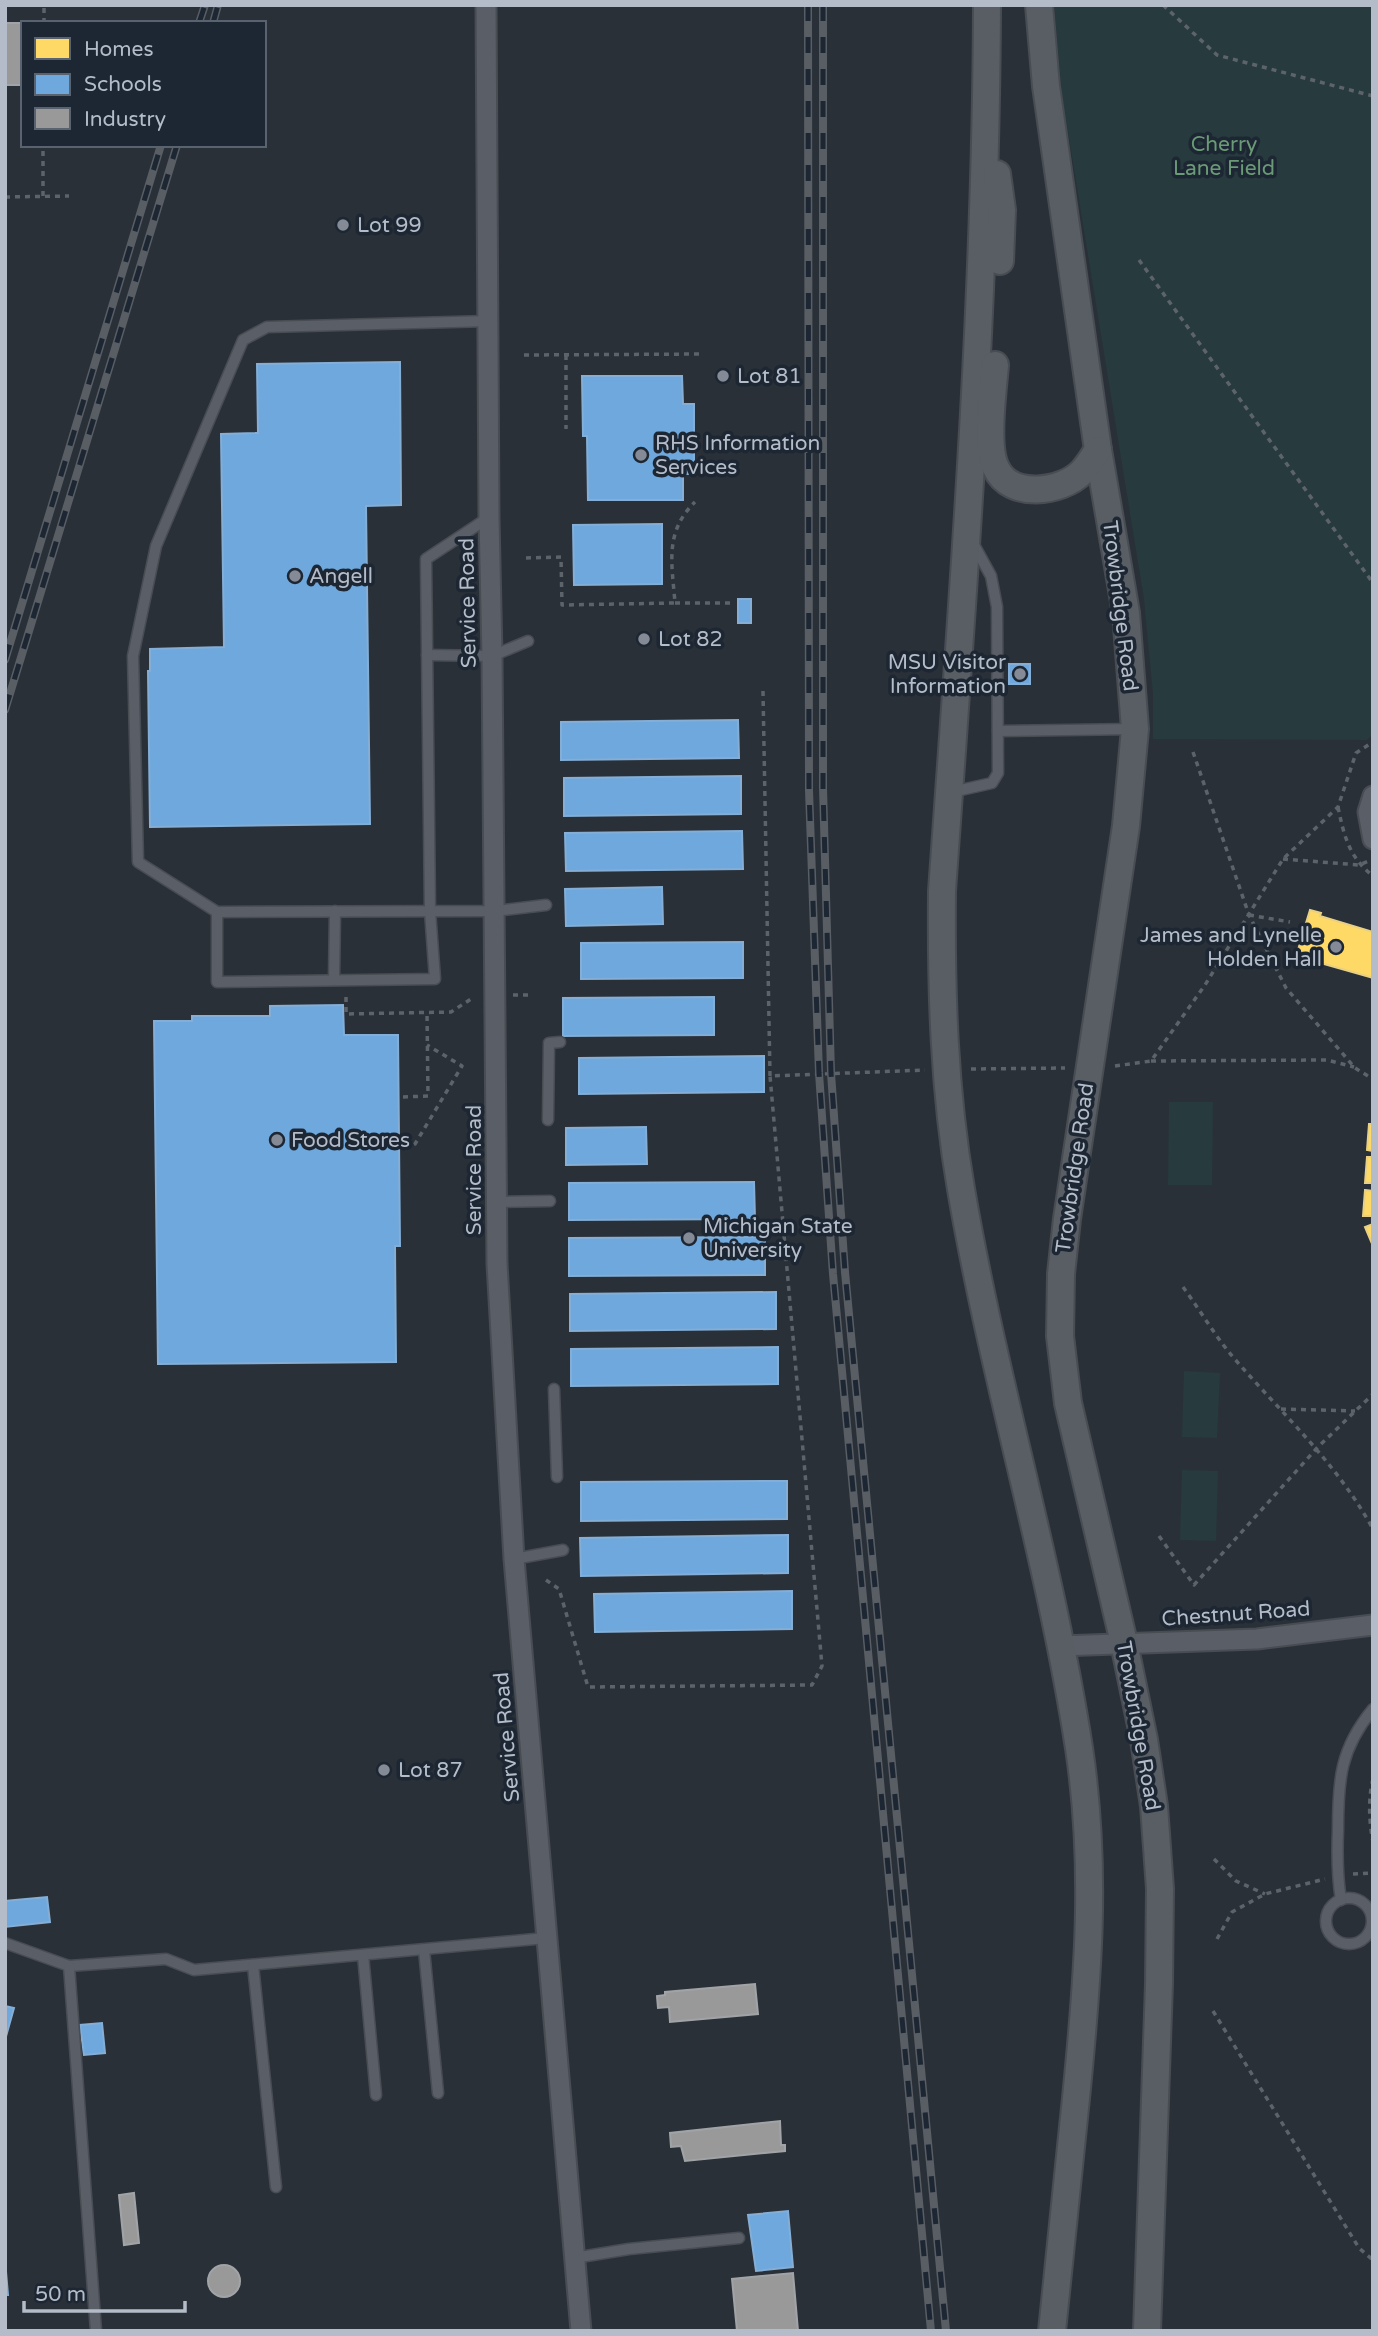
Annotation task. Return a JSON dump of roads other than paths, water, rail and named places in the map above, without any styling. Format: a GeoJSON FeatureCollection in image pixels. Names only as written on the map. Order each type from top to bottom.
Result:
{"type":"FeatureCollection","features":[{"type":"Feature","properties":{"kind":"street","name":"Service Road"},"geometry":{"type":"LineString","coordinates":[[486,5],[497,1264],[514,1559],[580,2331]]}},
{"type":"Feature","properties":{"kind":"street"},"geometry":{"type":"LineString","coordinates":[[987,5],[986,131],[978,340],[942,891],[941,973],[946,1070],[961,1189],[1060,1646],[1079,1748],[1088,1830],[1091,1914],[1086,1998],[1052,2331]]}},
{"type":"Feature","properties":{"kind":"street","name":"Trowbridge Road"},"geometry":{"type":"LineString","coordinates":[[1039,5],[1046,86],[1098,450],[1126,613],[1135,729],[1126,826],[1067,1219],[1061,1274],[1060,1336],[1068,1404],[1124,1643],[1144,1740],[1154,1806],[1160,1889],[1159,1984],[1147,2331]]}},
{"type":"Feature","properties":{"kind":"street"},"geometry":{"type":"LineString","coordinates":[[986,131],[1000,186],[1002,210],[991,446],[996,468],[1007,482],[1030,490],[1056,487],[1080,474],[1098,450]]}},
{"type":"Feature","properties":{"kind":"street"},"geometry":{"type":"LineString","coordinates":[[1373,796],[1368,812],[1373,839]]}},
{"type":"Feature","properties":{"kind":"street","name":"Chestnut Road"},"geometry":{"type":"LineString","coordinates":[[1060,1646],[1257,1639],[1373,1625]]}},
{"type":"Feature","properties":{"kind":"lane"},"geometry":{"type":"LineString","coordinates":[[489,321],[267,327],[243,340],[156,546],[133,656],[138,862],[217,912],[495,911],[545,905]]}},
{"type":"Feature","properties":{"kind":"lane"},"geometry":{"type":"LineString","coordinates":[[217,912],[217,982],[435,979],[430,911],[426,559],[489,517]]}},
{"type":"Feature","properties":{"kind":"lane"},"geometry":{"type":"LineString","coordinates":[[949,793],[992,783],[998,773],[997,607],[991,576],[967,532]]}},
{"type":"Feature","properties":{"kind":"lane"},"geometry":{"type":"LineString","coordinates":[[426,655],[492,656],[528,641]]}},
{"type":"Feature","properties":{"kind":"lane"},"geometry":{"type":"LineString","coordinates":[[998,731],[1135,729]]}},
{"type":"Feature","properties":{"kind":"lane"},"geometry":{"type":"LineString","coordinates":[[334,981],[335,911]]}},
{"type":"Feature","properties":{"kind":"lane"},"geometry":{"type":"LineString","coordinates":[[548,1120],[549,1043],[560,1042]]}},
{"type":"Feature","properties":{"kind":"lane"},"geometry":{"type":"LineString","coordinates":[[497,1202],[550,1201]]}},
{"type":"Feature","properties":{"kind":"lane"},"geometry":{"type":"LineString","coordinates":[[554,1389],[557,1477]]}},
{"type":"Feature","properties":{"kind":"lane"},"geometry":{"type":"LineString","coordinates":[[514,1559],[563,1550]]}},
{"type":"Feature","properties":{"kind":"lane"},"geometry":{"type":"LineString","coordinates":[[1342,1900],[1337,1875],[1338,1785],[1341,1768],[1353,1736],[1373,1709]]}},
{"type":"Feature","properties":{"kind":"lane"},"geometry":{"type":"LineString","coordinates":[[1342,1900],[1357,1900],[1371,1916],[1371,1924],[1365,1937],[1352,1944],[1338,1941],[1328,1931],[1326,1923],[1330,1909],[1342,1900]]}},
{"type":"Feature","properties":{"kind":"lane"},"geometry":{"type":"LineString","coordinates":[[5,1943],[69,1966],[166,1959],[194,1970],[546,1938]]}},
{"type":"Feature","properties":{"kind":"lane"},"geometry":{"type":"LineString","coordinates":[[424,1950],[438,2093]]}},
{"type":"Feature","properties":{"kind":"lane"},"geometry":{"type":"LineString","coordinates":[[363,1955],[376,2095]]}},
{"type":"Feature","properties":{"kind":"lane"},"geometry":{"type":"LineString","coordinates":[[253,1965],[276,2187]]}},
{"type":"Feature","properties":{"kind":"lane"},"geometry":{"type":"LineString","coordinates":[[69,1966],[96,2331]]}},
{"type":"Feature","properties":{"kind":"lane"},"geometry":{"type":"LineString","coordinates":[[574,2258],[629,2249],[739,2238]]}},
{"type":"Feature","properties":{"kind":"railway"},"geometry":{"type":"LineString","coordinates":[[200,21],[205,5]]}},
{"type":"Feature","properties":{"kind":"railway"},"geometry":{"type":"LineString","coordinates":[[214,21],[218,5]]}},
{"type":"Feature","properties":{"kind":"railway"},"geometry":{"type":"LineString","coordinates":[[808,5],[809,790],[819,1073],[833,1274],[931,2331]]}},
{"type":"Feature","properties":{"kind":"railway"},"geometry":{"type":"LineString","coordinates":[[823,5],[823,788],[831,1073],[845,1272],[946,2331]]}},
{"type":"Feature","properties":{"kind":"railway"},"geometry":{"type":"LineString","coordinates":[[5,660],[160,147]]}},
{"type":"Feature","properties":{"kind":"railway"},"geometry":{"type":"LineString","coordinates":[[5,710],[176,147]]}},
{"type":"Feature","properties":{"kind":"place","name":"Lot 99"},"geometry":{"type":"Point","coordinates":[343,225]}},
{"type":"Feature","properties":{"kind":"place","name":"Lot 81"},"geometry":{"type":"Point","coordinates":[723,376]}},
{"type":"Feature","properties":{"kind":"place","name":"RHS Information Services"},"geometry":{"type":"Point","coordinates":[641,455]}},
{"type":"Feature","properties":{"kind":"place","name":"Angell"},"geometry":{"type":"Point","coordinates":[295,576]}},
{"type":"Feature","properties":{"kind":"place","name":"Lot 82"},"geometry":{"type":"Point","coordinates":[644,639]}},
{"type":"Feature","properties":{"kind":"place","name":"MSU Visitor Information"},"geometry":{"type":"Point","coordinates":[1020,674]}},
{"type":"Feature","properties":{"kind":"place","name":"James and Lynelle Holden Hall"},"geometry":{"type":"Point","coordinates":[1336,947]}},
{"type":"Feature","properties":{"kind":"place","name":"Food Stores"},"geometry":{"type":"Point","coordinates":[277,1140]}},
{"type":"Feature","properties":{"kind":"place","name":"Michigan State University"},"geometry":{"type":"Point","coordinates":[689,1238]}},
{"type":"Feature","properties":{"kind":"place","name":"Lot 87"},"geometry":{"type":"Point","coordinates":[384,1770]}},
{"type":"Feature","properties":{"kind":"park label","name":"Cherry Lane Field"},"geometry":{"type":"Point","coordinates":[1224,156]}}]}
